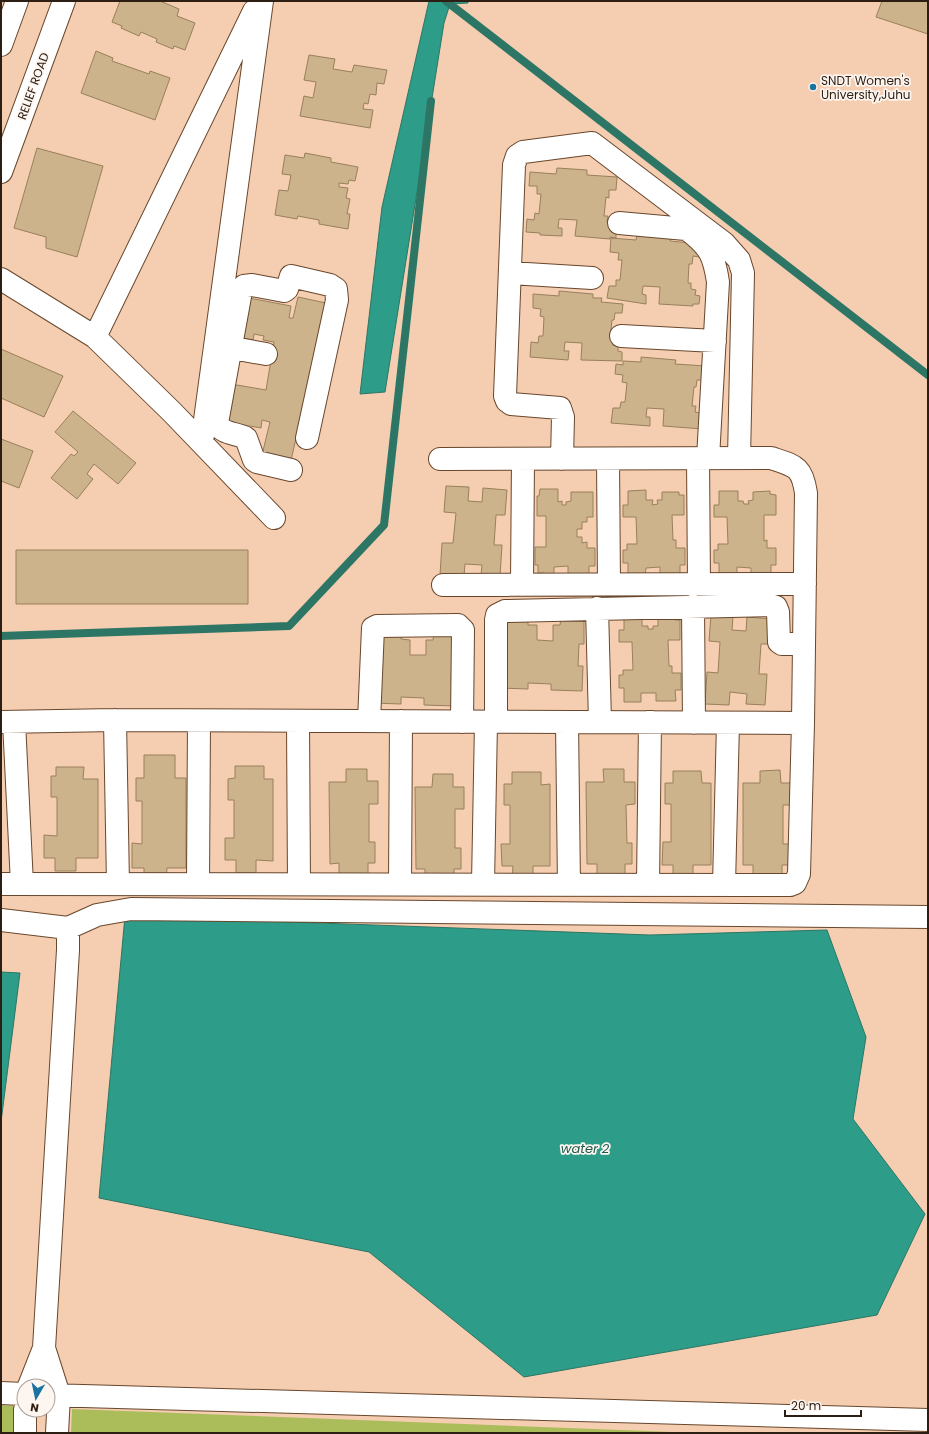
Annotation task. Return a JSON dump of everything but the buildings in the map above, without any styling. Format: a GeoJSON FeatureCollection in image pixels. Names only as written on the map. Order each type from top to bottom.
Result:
{"type":"FeatureCollection","features":[{"type":"Feature","properties":{"kind":"street"},"geometry":{"type":"LineString","coordinates":[[1,45],[17,1]]}},
{"type":"Feature","properties":{"kind":"street","name":"RELIEF ROAD"},"geometry":{"type":"LineString","coordinates":[[1,172],[64,1]]}},
{"type":"Feature","properties":{"kind":"street"},"geometry":{"type":"LineString","coordinates":[[95,337],[261,1]]}},
{"type":"Feature","properties":{"kind":"street"},"geometry":{"type":"LineString","coordinates":[[261,1],[223,347],[218,419],[219,427],[246,438],[254,460],[291,470]]}},
{"type":"Feature","properties":{"kind":"street"},"geometry":{"type":"LineString","coordinates":[[562,459],[563,417],[560,408],[512,404],[507,401],[505,396],[514,165],[518,156],[523,152],[592,143],[724,243],[738,260],[743,273],[739,458]]}},
{"type":"Feature","properties":{"kind":"street"},"geometry":{"type":"LineString","coordinates":[[578,145],[705,243],[715,262],[718,282],[715,341],[703,458],[699,584]]}},
{"type":"Feature","properties":{"kind":"street"},"geometry":{"type":"LineString","coordinates":[[619,223],[686,229]]}},
{"type":"Feature","properties":{"kind":"street"},"geometry":{"type":"LineString","coordinates":[[510,274],[592,278]]}},
{"type":"Feature","properties":{"kind":"street"},"geometry":{"type":"LineString","coordinates":[[202,442],[223,347],[241,291],[244,286],[252,285],[284,291],[287,289],[291,276],[330,285],[336,289],[337,300],[307,438]]}},
{"type":"Feature","properties":{"kind":"street"},"geometry":{"type":"LineString","coordinates":[[1,280],[95,337],[202,442],[274,518]]}},
{"type":"Feature","properties":{"kind":"street"},"geometry":{"type":"LineString","coordinates":[[621,336],[715,341]]}},
{"type":"Feature","properties":{"kind":"street"},"geometry":{"type":"LineString","coordinates":[[223,347],[266,354]]}},
{"type":"Feature","properties":{"kind":"street"},"geometry":{"type":"LineString","coordinates":[[440,459],[771,458],[795,466],[804,477],[806,493],[803,723],[798,879],[795,883],[790,885],[12,884],[8,722],[115,720],[803,723]]}},
{"type":"Feature","properties":{"kind":"street"},"geometry":{"type":"LineString","coordinates":[[522,584],[523,459]]}},
{"type":"Feature","properties":{"kind":"street"},"geometry":{"type":"LineString","coordinates":[[608,459],[609,584]]}},
{"type":"Feature","properties":{"kind":"street"},"geometry":{"type":"LineString","coordinates":[[443,584],[805,584]]}},
{"type":"Feature","properties":{"kind":"street"},"geometry":{"type":"LineString","coordinates":[[483,884],[497,615],[505,611],[770,605],[776,607],[778,612],[779,642],[782,644],[804,644]]}},
{"type":"Feature","properties":{"kind":"street"},"geometry":{"type":"LineString","coordinates":[[693,606],[694,723]]}},
{"type":"Feature","properties":{"kind":"street"},"geometry":{"type":"LineString","coordinates":[[597,608],[600,722]]}},
{"type":"Feature","properties":{"kind":"street"},"geometry":{"type":"LineString","coordinates":[[369,721],[373,628],[377,626],[458,625],[463,630],[462,722]]}},
{"type":"Feature","properties":{"kind":"street"},"geometry":{"type":"LineString","coordinates":[[115,720],[118,884]]}},
{"type":"Feature","properties":{"kind":"street"},"geometry":{"type":"LineString","coordinates":[[198,884],[199,721]]}},
{"type":"Feature","properties":{"kind":"street"},"geometry":{"type":"LineString","coordinates":[[298,721],[298,884]]}},
{"type":"Feature","properties":{"kind":"street"},"geometry":{"type":"LineString","coordinates":[[400,884],[401,721]]}},
{"type":"Feature","properties":{"kind":"street"},"geometry":{"type":"LineString","coordinates":[[567,722],[568,885]]}},
{"type":"Feature","properties":{"kind":"street"},"geometry":{"type":"LineString","coordinates":[[648,885],[650,722]]}},
{"type":"Feature","properties":{"kind":"street"},"geometry":{"type":"LineString","coordinates":[[724,885],[728,723]]}},
{"type":"Feature","properties":{"kind":"street"},"geometry":{"type":"LineString","coordinates":[[1,920],[68,928],[97,916],[131,909],[928,917]]}},
{"type":"Feature","properties":{"kind":"street"},"geometry":{"type":"LineString","coordinates":[[50,1378],[44,1348],[68,950],[68,928]]}},
{"type":"Feature","properties":{"kind":"street"},"geometry":{"type":"LineString","coordinates":[[32,1378],[44,1348]]}},
{"type":"Feature","properties":{"kind":"street"},"geometry":{"type":"LineString","coordinates":[[1,1393],[16,1394]]}},
{"type":"Feature","properties":{"kind":"street"},"geometry":{"type":"LineString","coordinates":[[56,1395],[928,1420]]}},
{"type":"Feature","properties":{"kind":"street"},"geometry":{"type":"LineString","coordinates":[[25,1433],[26,1418]]}},
{"type":"Feature","properties":{"kind":"street"},"geometry":{"type":"LineString","coordinates":[[55,1418],[57,1433]]}},
{"type":"Feature","properties":{"kind":"green space"},"geometry":{"type":"Polygon","coordinates":[[[1,1405],[16,1406],[15,1433],[1,1433],[1,1405]]]}},
{"type":"Feature","properties":{"kind":"green space"},"geometry":{"type":"Polygon","coordinates":[[[72,1409],[700,1433],[71,1433],[72,1409]]]}},
{"type":"Feature","properties":{"kind":"water"},"geometry":{"type":"Polygon","coordinates":[[[429,1],[468,1],[468,3],[450,4],[444,23],[385,392],[360,394],[382,207],[429,1]]]}},
{"type":"Feature","properties":{"kind":"water","name":"water 2"},"geometry":{"type":"Polygon","coordinates":[[[125,916],[650,935],[827,930],[866,1037],[853,1119],[925,1214],[877,1315],[524,1377],[369,1252],[99,1198],[125,916]]]}},
{"type":"Feature","properties":{"kind":"water"},"geometry":{"type":"Polygon","coordinates":[[[1,972],[20,973],[1,1122],[1,972]]]}},
{"type":"Feature","properties":{"kind":"waterway"},"geometry":{"type":"LineString","coordinates":[[446,1],[928,375]]}},
{"type":"Feature","properties":{"kind":"waterway"},"geometry":{"type":"LineString","coordinates":[[1,636],[289,626],[384,525],[431,101]]}},
{"type":"Feature","properties":{"kind":"place","name":"SNDT Women's University,Juhu"},"geometry":{"type":"Point","coordinates":[813,87]}}]}
